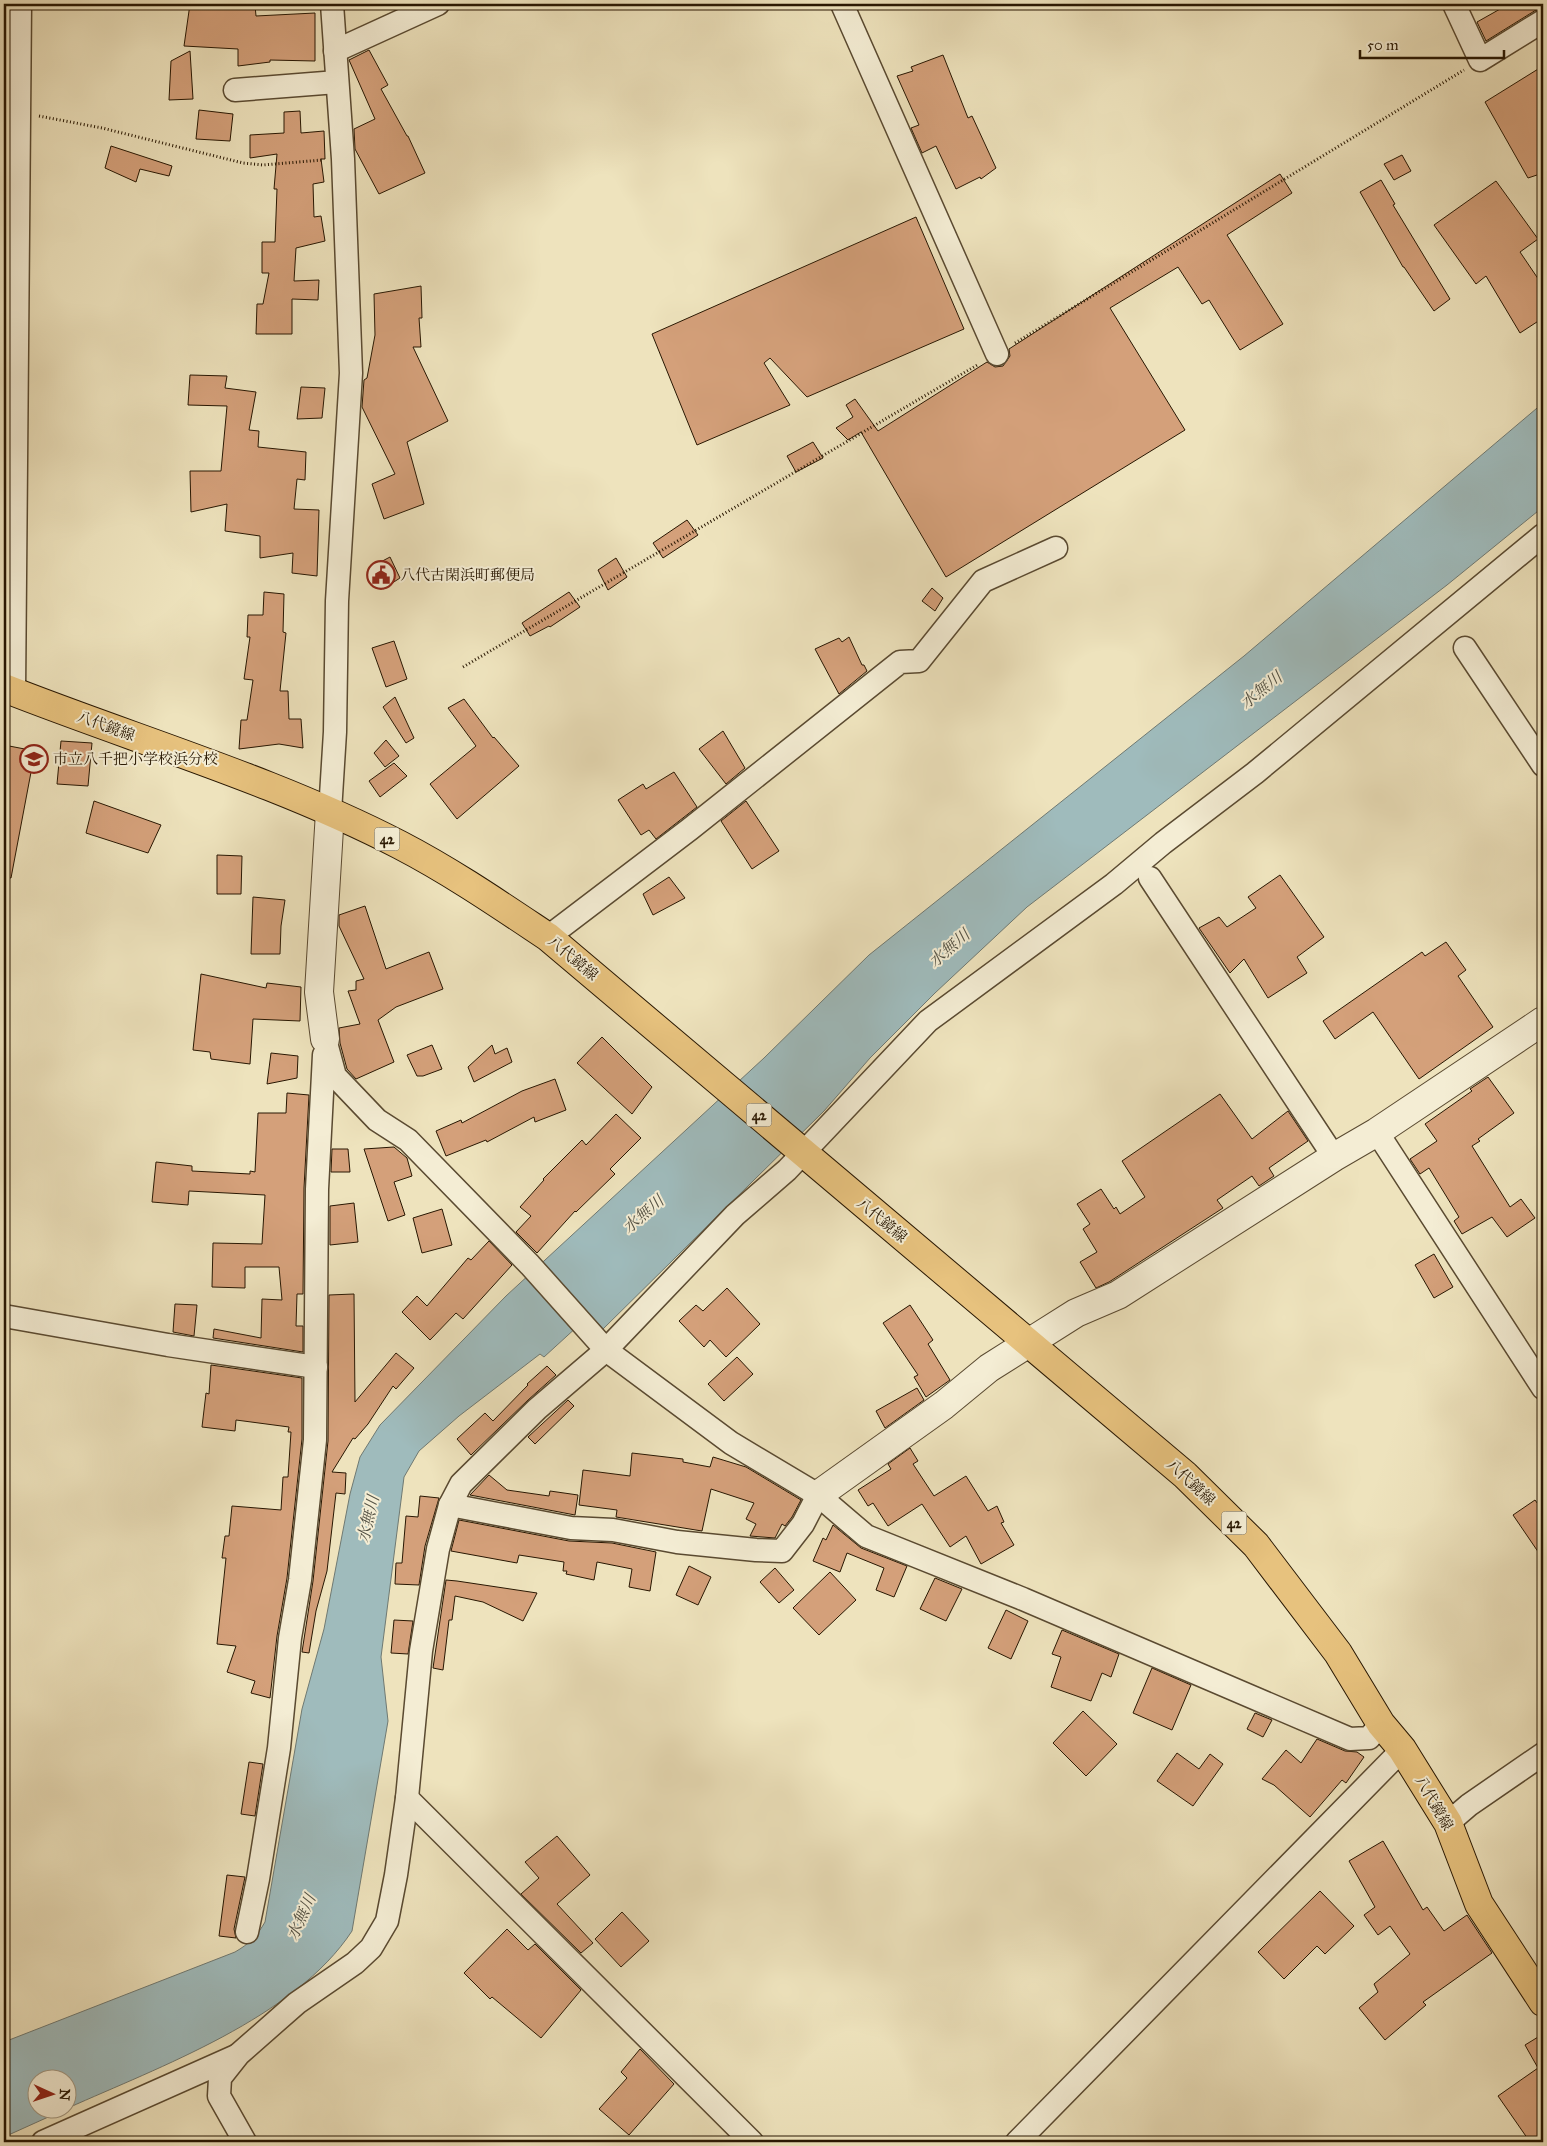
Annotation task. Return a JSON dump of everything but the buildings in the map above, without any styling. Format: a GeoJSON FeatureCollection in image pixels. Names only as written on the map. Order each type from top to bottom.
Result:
{"type":"FeatureCollection","features":[{"type":"Feature","properties":{"kind":"main road","name":"八代鏡線"},"geometry":{"type":"LineString","coordinates":[[9,690],[189,756],[330,812],[401,846],[472,886],[548,937],[1185,1475],[1256,1545],[1338,1653],[1380,1724],[1402,1748],[1448,1823],[1479,1904],[1543,2002]]}},
{"type":"Feature","properties":{"kind":"street"},"geometry":{"type":"LineString","coordinates":[[9,690],[20,4]]}},
{"type":"Feature","properties":{"kind":"street"},"geometry":{"type":"LineString","coordinates":[[332,4],[343,159],[351,373],[337,601],[335,732],[319,992],[325,1039],[335,1076],[377,1120],[408,1140],[530,1265],[606,1350],[731,1444],[818,1495],[866,1536],[1023,1599],[1350,1739],[1369,1738],[1380,1724]]}},
{"type":"Feature","properties":{"kind":"street"},"geometry":{"type":"LineString","coordinates":[[335,51],[438,4]]}},
{"type":"Feature","properties":{"kind":"street"},"geometry":{"type":"LineString","coordinates":[[842,4],[997,354]]}},
{"type":"Feature","properties":{"kind":"street"},"geometry":{"type":"LineString","coordinates":[[1454,4],[1480,60],[1543,21]]}},
{"type":"Feature","properties":{"kind":"street"},"geometry":{"type":"LineString","coordinates":[[234,90],[337,82]]}},
{"type":"Feature","properties":{"kind":"street"},"geometry":{"type":"LineString","coordinates":[[245,2142],[219,2096],[220,2078],[239,2054],[297,2003],[355,1963],[371,1948],[387,1921],[396,1876],[407,1798],[421,1651],[438,1549],[450,1505],[461,1484],[537,1409],[606,1350],[735,1215],[801,1152],[928,1021],[1114,884],[1163,843],[1255,773],[1543,535]]}},
{"type":"Feature","properties":{"kind":"street"},"geometry":{"type":"LineString","coordinates":[[548,937],[690,829],[900,662],[919,661],[982,581],[1056,548]]}},
{"type":"Feature","properties":{"kind":"street"},"geometry":{"type":"LineString","coordinates":[[1465,648],[1543,765]]}},
{"type":"Feature","properties":{"kind":"street"},"geometry":{"type":"LineString","coordinates":[[1150,878],[1334,1157]]}},
{"type":"Feature","properties":{"kind":"street"},"geometry":{"type":"LineString","coordinates":[[450,1505],[571,1528],[613,1530],[677,1542],[782,1551],[804,1524],[818,1495],[944,1405],[989,1368],[1076,1313],[1118,1295],[1334,1157],[1377,1132],[1543,1022]]}},
{"type":"Feature","properties":{"kind":"street"},"geometry":{"type":"LineString","coordinates":[[247,1932],[258,1879],[279,1748],[290,1638],[300,1580],[315,1440],[317,1189],[325,1039]]}},
{"type":"Feature","properties":{"kind":"street"},"geometry":{"type":"LineString","coordinates":[[1377,1132],[1543,1388]]}},
{"type":"Feature","properties":{"kind":"street"},"geometry":{"type":"LineString","coordinates":[[4,1316],[168,1345],[316,1367]]}},
{"type":"Feature","properties":{"kind":"street"},"geometry":{"type":"LineString","coordinates":[[1017,2142],[1402,1748]]}},
{"type":"Feature","properties":{"kind":"street"},"geometry":{"type":"LineString","coordinates":[[1448,1823],[1469,1804],[1543,1754]]}},
{"type":"Feature","properties":{"kind":"street"},"geometry":{"type":"LineString","coordinates":[[407,1798],[752,2142]]}},
{"type":"Feature","properties":{"kind":"street"},"geometry":{"type":"LineString","coordinates":[[43,2142],[86,2133],[239,2054]]}},
{"type":"Feature","properties":{"kind":"path"},"geometry":{"type":"LineString","coordinates":[[463,667],[997,354],[1480,60]]}},
{"type":"Feature","properties":{"kind":"path"},"geometry":{"type":"LineString","coordinates":[[19,112],[102,128],[244,163],[263,165],[343,159]]}},
{"type":"Feature","properties":{"kind":"water","name":"水無川"},"geometry":{"type":"Polygon","coordinates":[[[1543,403],[1543,507],[1447,585],[1027,907],[935,993],[870,1058],[824,1111],[603,1329],[590,1315],[544,1357],[540,1354],[459,1416],[419,1451],[404,1477],[381,1657],[388,1721],[352,1931],[327,1962],[296,1990],[261,2014],[223,2037],[183,2057],[78,2104],[78,2068],[28,2068],[28,2118],[46,2118],[4,2137],[4,2042],[235,1952],[252,1939],[265,1922],[302,1709],[324,1629],[350,1494],[360,1457],[380,1425],[506,1296],[764,1058],[869,955],[1244,656],[1543,403]]]}},
{"type":"Feature","properties":{"kind":"place","name":"八代古閑浜町郵便局"},"geometry":{"type":"Point","coordinates":[381,575]}},
{"type":"Feature","properties":{"kind":"place","name":"市立八千把小学校浜分校"},"geometry":{"type":"Point","coordinates":[34,759]}}]}
